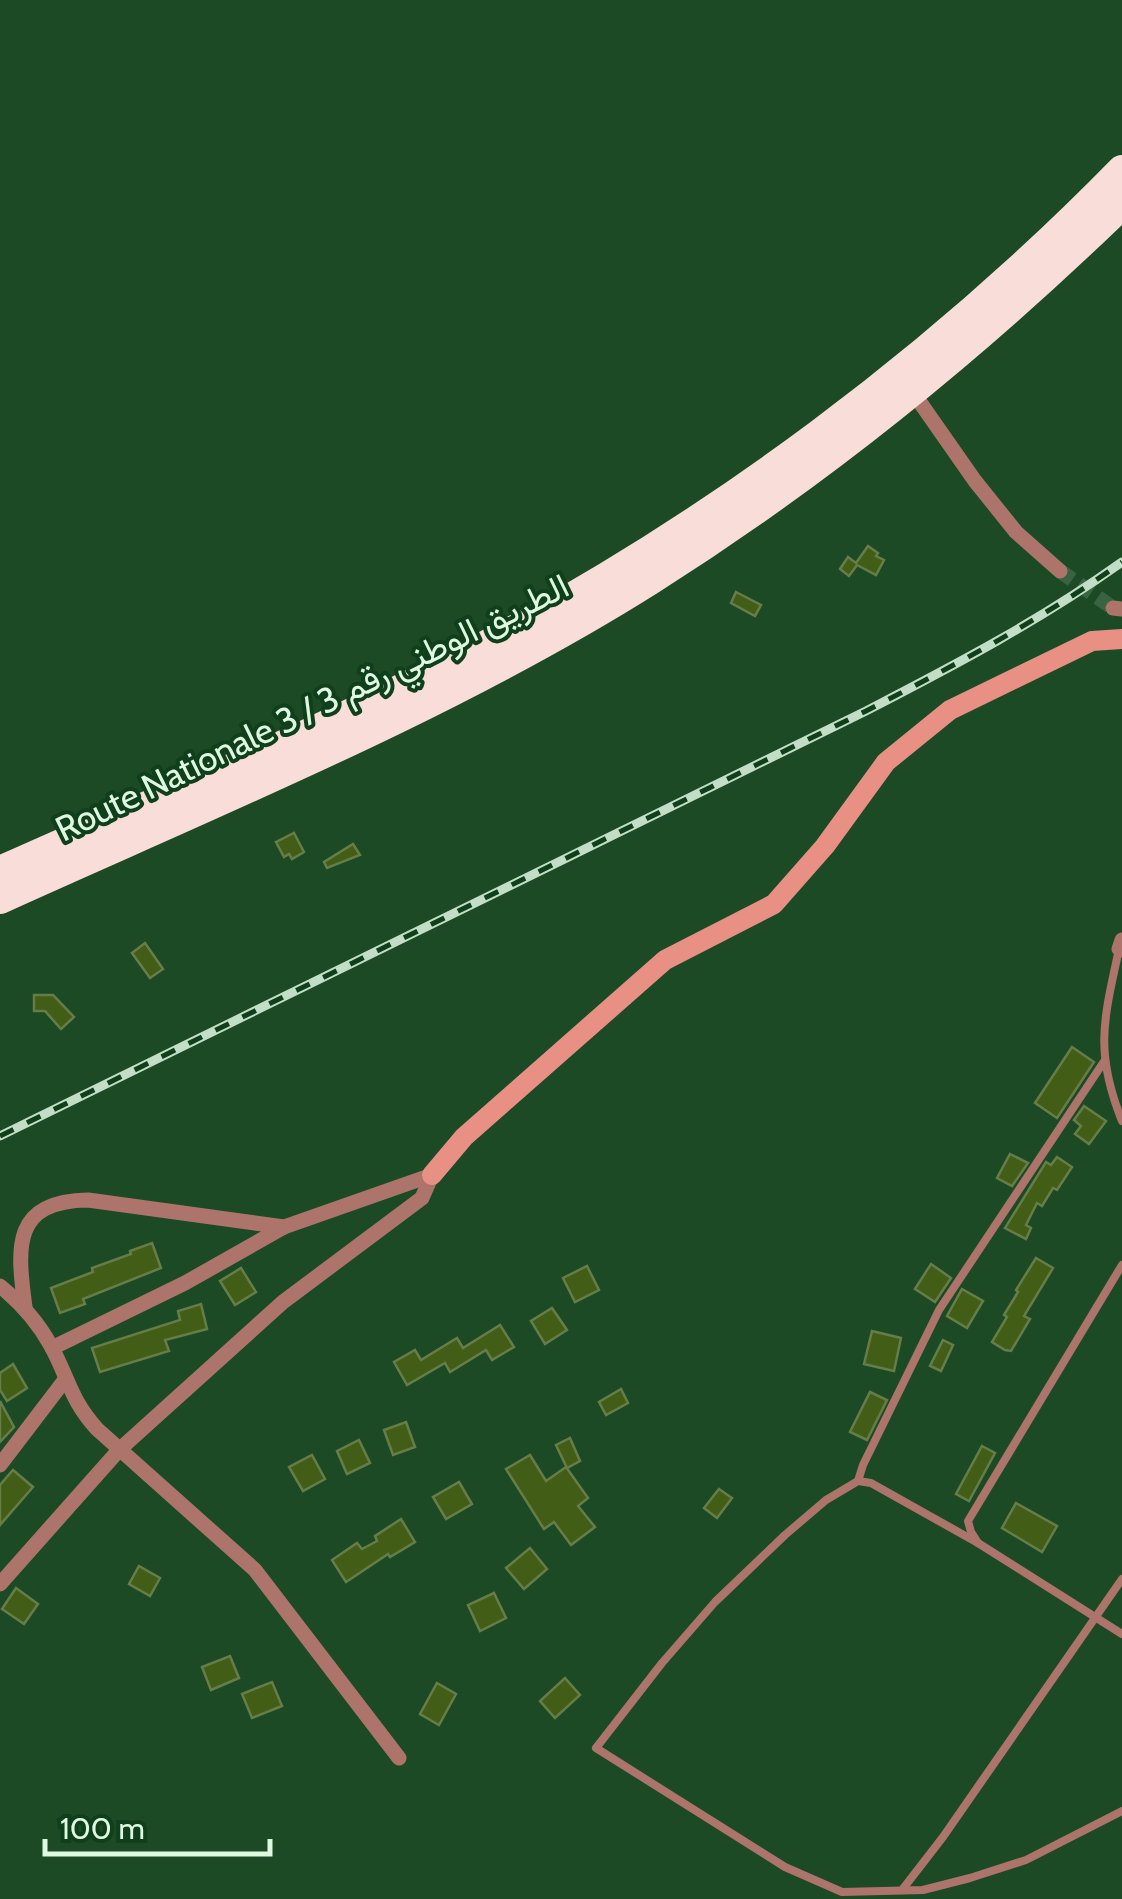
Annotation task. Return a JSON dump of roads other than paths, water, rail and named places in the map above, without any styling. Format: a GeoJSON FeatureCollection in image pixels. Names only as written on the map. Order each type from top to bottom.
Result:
{"type":"FeatureCollection","features":[{"type":"Feature","properties":{"kind":"highway","name":"Route Nationale 3 / الطريق الوطني رقم 3"},"geometry":{"type":"LineString","coordinates":[[0,871],[334,722],[482,648],[704,515],[906,383],[1122,170]]}},
{"type":"Feature","properties":{"kind":"highway","name":"Route Nationale 3 / الطريق الوطني رقم 3"},"geometry":{"type":"LineString","coordinates":[[0,900],[328,750],[501,665],[650,580],[758,506],[1122,204]]}},
{"type":"Feature","properties":{"kind":"street"},"geometry":{"type":"LineString","coordinates":[[906,383],[974,481],[1016,532],[1060,572]]}},
{"type":"Feature","properties":{"kind":"street"},"geometry":{"type":"LineString","coordinates":[[0,1584],[119,1450],[283,1302],[422,1198],[432,1175],[464,1137],[665,960],[774,904],[825,846],[886,762],[950,710],[1092,640],[1122,639]]}},
{"type":"Feature","properties":{"kind":"street"},"geometry":{"type":"LineString","coordinates":[[52,1348],[184,1284],[284,1227],[432,1175]]}},
{"type":"Feature","properties":{"kind":"street"},"geometry":{"type":"LineString","coordinates":[[25,1307],[19,1259],[22,1234],[36,1214],[59,1200],[88,1200],[284,1227]]}},
{"type":"Feature","properties":{"kind":"street"},"geometry":{"type":"LineString","coordinates":[[0,1286],[25,1307],[52,1348],[77,1408],[255,1570],[399,1758]]}},
{"type":"Feature","properties":{"kind":"street"},"geometry":{"type":"LineString","coordinates":[[0,1465],[64,1382]]}},
{"type":"Feature","properties":{"kind":"lane"},"geometry":{"type":"LineString","coordinates":[[1121,946],[1102,1029],[1106,1078],[1122,1121]]}},
{"type":"Feature","properties":{"kind":"lane"},"geometry":{"type":"LineString","coordinates":[[1105,1060],[939,1310],[858,1481],[798,1523],[715,1602],[596,1748],[785,1867],[842,1892],[923,1890],[970,1878],[1026,1860],[1122,1812]]}},
{"type":"Feature","properties":{"kind":"lane"},"geometry":{"type":"LineString","coordinates":[[978,1543],[968,1521],[1122,1265]]}},
{"type":"Feature","properties":{"kind":"lane"},"geometry":{"type":"LineString","coordinates":[[858,1481],[871,1484],[978,1543],[1122,1634]]}},
{"type":"Feature","properties":{"kind":"lane"},"geometry":{"type":"LineString","coordinates":[[902,1891],[944,1837],[1122,1579]]}},
{"type":"Feature","properties":{"kind":"tunnel"},"geometry":{"type":"LineString","coordinates":[[1060,571],[1113,608]]}},
{"type":"Feature","properties":{"kind":"railway"},"geometry":{"type":"LineString","coordinates":[[0,1136],[866,711],[1029,623],[1122,562]]}}]}
